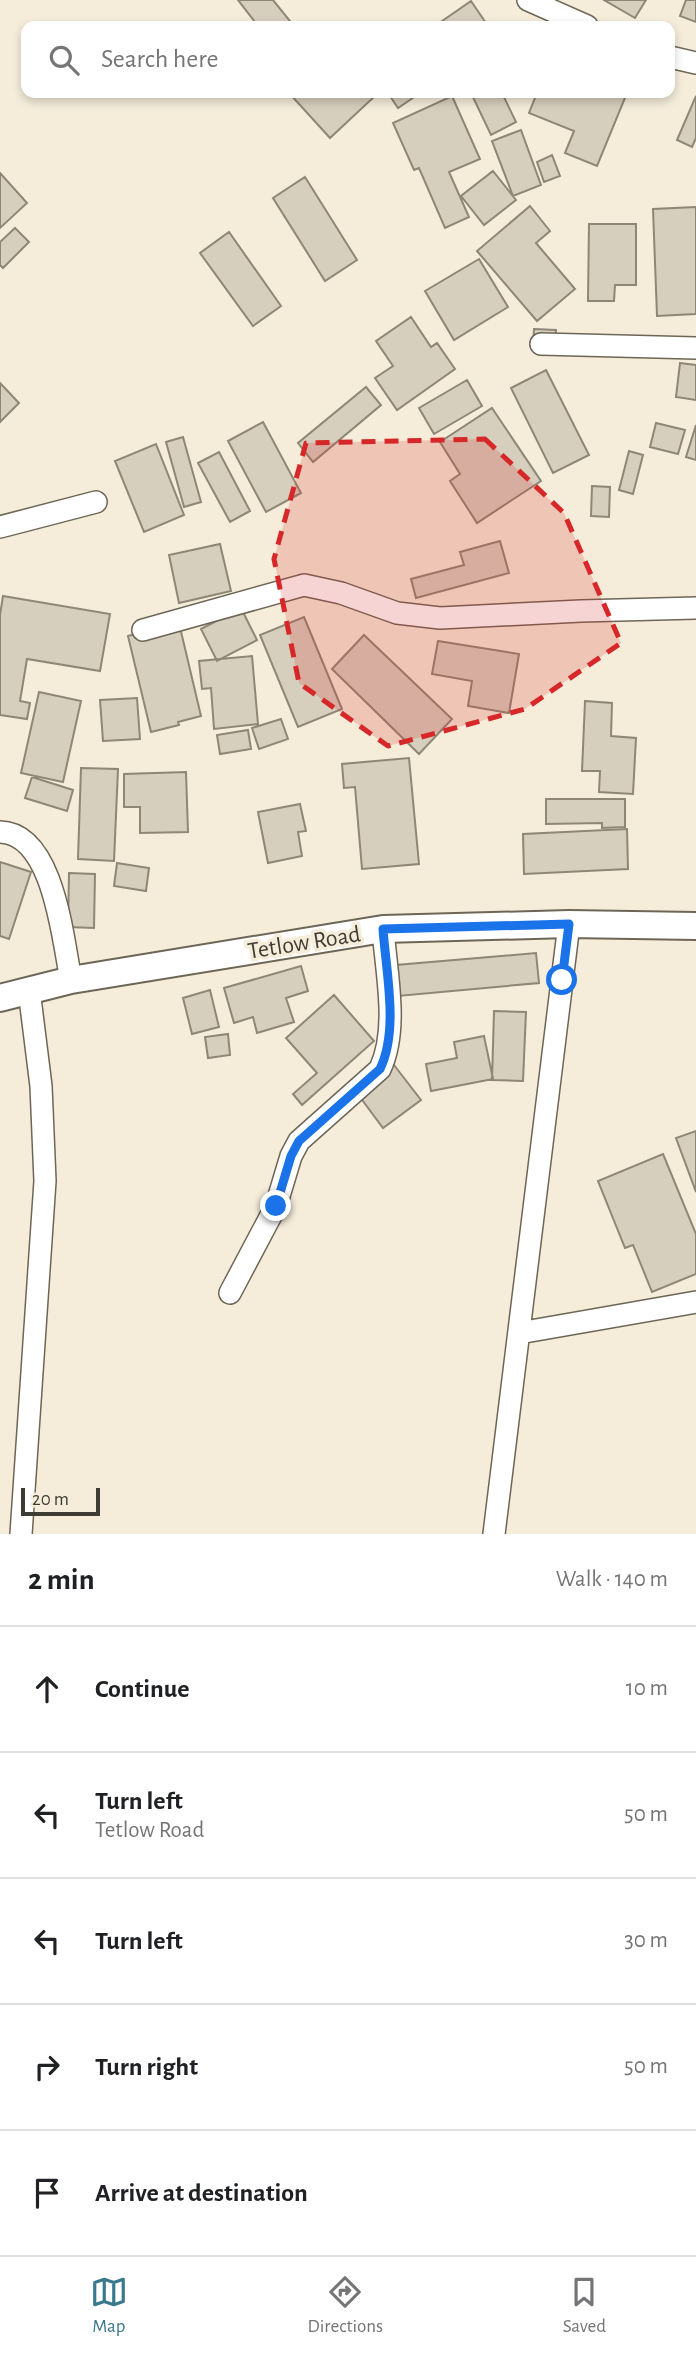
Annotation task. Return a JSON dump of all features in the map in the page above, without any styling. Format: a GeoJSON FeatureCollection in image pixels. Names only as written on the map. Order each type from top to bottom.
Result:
{"type":"FeatureCollection","features":[{"type":"Feature","properties":{"kind":"street"},"geometry":{"type":"LineString","coordinates":[[527,0],[575,21]]}},
{"type":"Feature","properties":{"kind":"street"},"geometry":{"type":"LineString","coordinates":[[675,58],[696,63]]}},
{"type":"Feature","properties":{"kind":"street"},"geometry":{"type":"LineString","coordinates":[[541,344],[696,348]]}},
{"type":"Feature","properties":{"kind":"street"},"geometry":{"type":"LineString","coordinates":[[0,527],[96,502]]}},
{"type":"Feature","properties":{"kind":"street"},"geometry":{"type":"LineString","coordinates":[[143,630],[304,585],[341,593],[397,613],[440,618],[696,608]]}},
{"type":"Feature","properties":{"kind":"street"},"geometry":{"type":"LineString","coordinates":[[0,832],[9,833],[30,847],[47,872],[71,981]]}},
{"type":"Feature","properties":{"kind":"street"},"geometry":{"type":"LineString","coordinates":[[494,1534],[569,924]]}},
{"type":"Feature","properties":{"kind":"street","name":"Tetlow Road"},"geometry":{"type":"LineString","coordinates":[[0,998],[71,981],[383,929],[569,924],[696,926]]}},
{"type":"Feature","properties":{"kind":"street"},"geometry":{"type":"LineString","coordinates":[[230,1293],[276,1206],[291,1156],[299,1141],[380,1069],[387,1054],[390,1023],[383,929]]}},
{"type":"Feature","properties":{"kind":"street"},"geometry":{"type":"LineString","coordinates":[[21,1534],[45,1181],[41,1086],[29,990]]}},
{"type":"Feature","properties":{"kind":"street"},"geometry":{"type":"LineString","coordinates":[[519,1334],[696,1302]]}},
{"type":"Feature","properties":{"kind":"highlighted area"},"geometry":{"type":"Polygon","coordinates":[[[485,439],[564,513],[621,643],[525,709],[388,746],[299,683],[274,559],[306,443],[485,439]]]}},
{"type":"Feature","properties":{"kind":"building"},"geometry":{"type":"Polygon","coordinates":[[[238,0],[273,0],[290,21],[254,21],[238,0]]]}},
{"type":"Feature","properties":{"kind":"building"},"geometry":{"type":"Polygon","coordinates":[[[604,0],[646,0],[635,18],[604,0]]]}},
{"type":"Feature","properties":{"kind":"building"},"geometry":{"type":"Polygon","coordinates":[[[686,0],[696,0],[696,22],[680,16],[686,0]]]}},
{"type":"Feature","properties":{"kind":"building"},"geometry":{"type":"Polygon","coordinates":[[[471,1],[485,21],[442,21],[471,1]]]}},
{"type":"Feature","properties":{"kind":"building"},"geometry":{"type":"Polygon","coordinates":[[[696,96],[696,138],[692,147],[677,140],[696,96]]]}},
{"type":"Feature","properties":{"kind":"building"},"geometry":{"type":"Polygon","coordinates":[[[294,98],[373,98],[330,138],[294,98]]]}},
{"type":"Feature","properties":{"kind":"building"},"geometry":{"type":"Polygon","coordinates":[[[391,98],[413,98],[398,108],[391,98]]]}},
{"type":"Feature","properties":{"kind":"building"},"geometry":{"type":"Polygon","coordinates":[[[453,98],[480,159],[449,172],[469,217],[445,228],[419,168],[414,170],[393,123],[453,98]]]}},
{"type":"Feature","properties":{"kind":"building"},"geometry":{"type":"Polygon","coordinates":[[[473,98],[504,98],[516,122],[491,135],[473,98]]]}},
{"type":"Feature","properties":{"kind":"building"},"geometry":{"type":"Polygon","coordinates":[[[535,98],[625,98],[597,166],[565,153],[574,131],[529,113],[535,98]]]}},
{"type":"Feature","properties":{"kind":"building"},"geometry":{"type":"Polygon","coordinates":[[[521,130],[541,185],[513,196],[492,141],[521,130]]]}},
{"type":"Feature","properties":{"kind":"building"},"geometry":{"type":"Polygon","coordinates":[[[552,155],[560,176],[544,182],[537,162],[552,155]]]}},
{"type":"Feature","properties":{"kind":"building"},"geometry":{"type":"Polygon","coordinates":[[[493,171],[516,200],[484,225],[461,196],[493,171]]]}},
{"type":"Feature","properties":{"kind":"building"},"geometry":{"type":"Polygon","coordinates":[[[0,173],[27,203],[0,228],[0,173]]]}},
{"type":"Feature","properties":{"kind":"building"},"geometry":{"type":"Polygon","coordinates":[[[305,177],[357,260],[325,281],[273,198],[305,177]]]}},
{"type":"Feature","properties":{"kind":"building"},"geometry":{"type":"Polygon","coordinates":[[[530,206],[550,231],[536,243],[575,289],[537,321],[477,251],[530,206]]]}},
{"type":"Feature","properties":{"kind":"building"},"geometry":{"type":"Polygon","coordinates":[[[696,207],[696,314],[657,316],[653,209],[696,207]]]}},
{"type":"Feature","properties":{"kind":"building"},"geometry":{"type":"Polygon","coordinates":[[[589,224],[636,224],[636,285],[615,285],[614,301],[588,301],[589,224]]]}},
{"type":"Feature","properties":{"kind":"building"},"geometry":{"type":"Polygon","coordinates":[[[15,228],[29,242],[3,268],[0,265],[0,242],[15,228]]]}},
{"type":"Feature","properties":{"kind":"building"},"geometry":{"type":"Polygon","coordinates":[[[229,232],[281,306],[253,326],[200,253],[229,232]]]}},
{"type":"Feature","properties":{"kind":"building"},"geometry":{"type":"Polygon","coordinates":[[[479,259],[508,307],[454,340],[425,291],[479,259]]]}},
{"type":"Feature","properties":{"kind":"building"},"geometry":{"type":"Polygon","coordinates":[[[411,317],[431,347],[437,343],[455,369],[397,410],[375,378],[393,366],[376,341],[411,317]]]}},
{"type":"Feature","properties":{"kind":"building"},"geometry":{"type":"Polygon","coordinates":[[[534,329],[556,330],[555,347],[533,347],[534,329]]]}},
{"type":"Feature","properties":{"kind":"building"},"geometry":{"type":"Polygon","coordinates":[[[680,363],[696,365],[696,400],[676,397],[680,363]]]}},
{"type":"Feature","properties":{"kind":"building"},"geometry":{"type":"Polygon","coordinates":[[[546,370],[589,455],[553,473],[511,388],[546,370]]]}},
{"type":"Feature","properties":{"kind":"building"},"geometry":{"type":"Polygon","coordinates":[[[467,380],[482,406],[434,434],[419,408],[467,380]]]}},
{"type":"Feature","properties":{"kind":"building"},"geometry":{"type":"Polygon","coordinates":[[[0,383],[19,403],[0,422],[0,383]]]}},
{"type":"Feature","properties":{"kind":"building"},"geometry":{"type":"Polygon","coordinates":[[[366,387],[381,405],[313,462],[298,443],[366,387]]]}},
{"type":"Feature","properties":{"kind":"building"},"geometry":{"type":"Polygon","coordinates":[[[492,408],[541,481],[477,523],[450,481],[460,474],[440,442],[492,408]]]}},
{"type":"Feature","properties":{"kind":"building"},"geometry":{"type":"Polygon","coordinates":[[[263,422],[301,493],[266,512],[228,441],[263,422]]]}},
{"type":"Feature","properties":{"kind":"building"},"geometry":{"type":"Polygon","coordinates":[[[656,423],[685,430],[678,454],[650,447],[656,423]]]}},
{"type":"Feature","properties":{"kind":"building"},"geometry":{"type":"Polygon","coordinates":[[[696,425],[696,460],[686,457],[696,425]]]}},
{"type":"Feature","properties":{"kind":"building"},"geometry":{"type":"Polygon","coordinates":[[[183,437],[201,502],[184,507],[166,442],[183,437]]]}},
{"type":"Feature","properties":{"kind":"building"},"geometry":{"type":"Polygon","coordinates":[[[156,444],[184,515],[144,532],[115,461],[156,444]]]}},
{"type":"Feature","properties":{"kind":"building"},"geometry":{"type":"Polygon","coordinates":[[[629,451],[643,455],[633,494],[619,490],[629,451]]]}},
{"type":"Feature","properties":{"kind":"building"},"geometry":{"type":"Polygon","coordinates":[[[219,452],[250,511],[230,522],[198,463],[219,452]]]}},
{"type":"Feature","properties":{"kind":"building"},"geometry":{"type":"Polygon","coordinates":[[[592,486],[610,487],[609,517],[591,516],[592,486]]]}},
{"type":"Feature","properties":{"kind":"building"},"geometry":{"type":"Polygon","coordinates":[[[500,541],[509,573],[416,598],[411,579],[464,565],[460,552],[500,541]]]}},
{"type":"Feature","properties":{"kind":"building"},"geometry":{"type":"Polygon","coordinates":[[[220,544],[231,591],[179,603],[169,555],[220,544]]]}},
{"type":"Feature","properties":{"kind":"building"},"geometry":{"type":"Polygon","coordinates":[[[3,596],[110,614],[100,671],[27,659],[20,701],[30,703],[27,719],[0,715],[0,615],[3,596]]]}},
{"type":"Feature","properties":{"kind":"building"},"geometry":{"type":"Polygon","coordinates":[[[241,608],[257,640],[217,661],[201,629],[241,608]]]}},
{"type":"Feature","properties":{"kind":"building"},"geometry":{"type":"Polygon","coordinates":[[[304,617],[342,709],[298,727],[260,635],[304,617]]]}},
{"type":"Feature","properties":{"kind":"building"},"geometry":{"type":"Polygon","coordinates":[[[179,623],[201,716],[151,732],[128,636],[179,623]]]}},
{"type":"Feature","properties":{"kind":"building"},"geometry":{"type":"Polygon","coordinates":[[[364,635],[452,719],[419,754],[332,669],[364,635]]]}},
{"type":"Feature","properties":{"kind":"building"},"geometry":{"type":"Polygon","coordinates":[[[438,641],[519,654],[509,713],[468,706],[472,681],[432,674],[438,641]]]}},
{"type":"Feature","properties":{"kind":"building"},"geometry":{"type":"Polygon","coordinates":[[[252,656],[258,724],[214,729],[211,688],[202,689],[199,661],[252,656]]]}},
{"type":"Feature","properties":{"kind":"building"},"geometry":{"type":"Polygon","coordinates":[[[39,692],[81,701],[63,782],[21,773],[39,692]]]}},
{"type":"Feature","properties":{"kind":"building"},"geometry":{"type":"Polygon","coordinates":[[[137,698],[140,739],[103,741],[100,700],[137,698]]]}},
{"type":"Feature","properties":{"kind":"building"},"geometry":{"type":"Polygon","coordinates":[[[585,701],[612,703],[611,736],[636,738],[633,794],[599,792],[600,771],[582,771],[585,701]]]}},
{"type":"Feature","properties":{"kind":"building"},"geometry":{"type":"Polygon","coordinates":[[[281,719],[288,739],[259,749],[252,728],[281,719]]]}},
{"type":"Feature","properties":{"kind":"building"},"geometry":{"type":"Polygon","coordinates":[[[248,730],[251,749],[220,754],[217,735],[248,730]]]}},
{"type":"Feature","properties":{"kind":"building"},"geometry":{"type":"Polygon","coordinates":[[[409,758],[419,864],[362,869],[355,787],[344,788],[342,764],[409,758]]]}},
{"type":"Feature","properties":{"kind":"building"},"geometry":{"type":"Polygon","coordinates":[[[81,768],[118,769],[114,861],[78,859],[81,768]]]}},
{"type":"Feature","properties":{"kind":"building"},"geometry":{"type":"Polygon","coordinates":[[[186,772],[188,832],[140,833],[140,807],[124,807],[124,774],[186,772]]]}},
{"type":"Feature","properties":{"kind":"building"},"geometry":{"type":"Polygon","coordinates":[[[32,777],[73,790],[67,811],[25,798],[32,777]]]}},
{"type":"Feature","properties":{"kind":"building"},"geometry":{"type":"Polygon","coordinates":[[[546,799],[625,799],[625,827],[602,828],[602,823],[546,824],[546,799]]]}},
{"type":"Feature","properties":{"kind":"building"},"geometry":{"type":"Polygon","coordinates":[[[300,804],[306,831],[298,832],[302,856],[268,863],[258,812],[300,804]]]}},
{"type":"Feature","properties":{"kind":"building"},"geometry":{"type":"Polygon","coordinates":[[[627,829],[628,869],[524,874],[523,834],[627,829]]]}},
{"type":"Feature","properties":{"kind":"building"},"geometry":{"type":"Polygon","coordinates":[[[0,862],[31,872],[9,939],[0,936],[0,862]]]}},
{"type":"Feature","properties":{"kind":"building"},"geometry":{"type":"Polygon","coordinates":[[[117,863],[149,868],[146,891],[114,886],[117,863]]]}},
{"type":"Feature","properties":{"kind":"building"},"geometry":{"type":"Polygon","coordinates":[[[69,873],[95,874],[94,928],[68,927],[69,873]]]}},
{"type":"Feature","properties":{"kind":"building"},"geometry":{"type":"Polygon","coordinates":[[[536,953],[539,983],[398,996],[396,965],[536,953]]]}},
{"type":"Feature","properties":{"kind":"building"},"geometry":{"type":"Polygon","coordinates":[[[301,966],[308,991],[286,998],[294,1022],[257,1033],[253,1017],[234,1023],[224,988],[301,966]]]}},
{"type":"Feature","properties":{"kind":"building"},"geometry":{"type":"Polygon","coordinates":[[[210,990],[219,1027],[192,1034],[183,998],[210,990]]]}},
{"type":"Feature","properties":{"kind":"building"},"geometry":{"type":"Polygon","coordinates":[[[334,995],[374,1041],[302,1105],[293,1094],[317,1073],[286,1038],[334,995]]]}},
{"type":"Feature","properties":{"kind":"building"},"geometry":{"type":"Polygon","coordinates":[[[494,1011],[526,1012],[523,1081],[492,1080],[494,1011]]]}},
{"type":"Feature","properties":{"kind":"building"},"geometry":{"type":"Polygon","coordinates":[[[228,1034],[230,1055],[208,1058],[205,1037],[228,1034]]]}},
{"type":"Feature","properties":{"kind":"building"},"geometry":{"type":"Polygon","coordinates":[[[484,1036],[493,1079],[431,1091],[426,1064],[457,1058],[454,1042],[484,1036]]]}},
{"type":"Feature","properties":{"kind":"building"},"geometry":{"type":"Polygon","coordinates":[[[394,1065],[421,1100],[383,1128],[357,1093],[394,1065]]]}},
{"type":"Feature","properties":{"kind":"building"},"geometry":{"type":"Polygon","coordinates":[[[696,1131],[696,1192],[676,1138],[696,1131]]]}},
{"type":"Feature","properties":{"kind":"building"},"geometry":{"type":"Polygon","coordinates":[[[663,1154],[696,1234],[696,1274],[652,1292],[633,1245],[625,1248],[598,1181],[663,1154]]]}},
{"type":"Feature","properties":{"kind":"route"},"geometry":{"type":"LineString","coordinates":[[276,1206],[291,1156],[299,1141],[380,1069],[387,1054],[390,1023],[383,929],[569,924],[562,980]]}}]}
